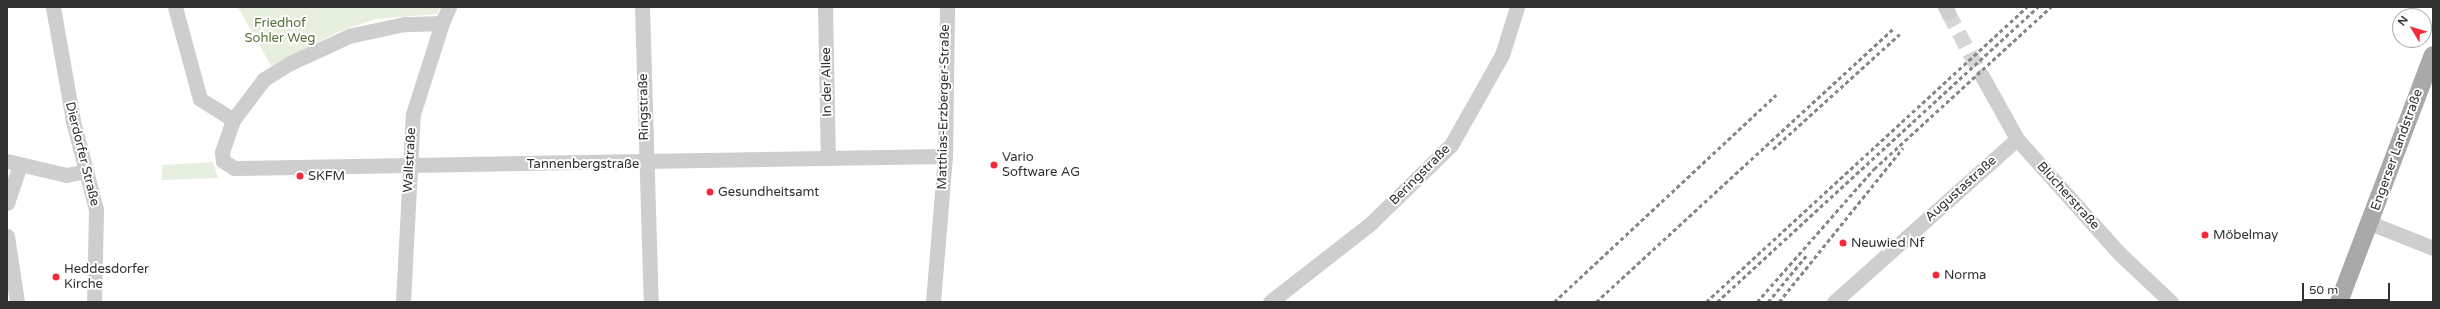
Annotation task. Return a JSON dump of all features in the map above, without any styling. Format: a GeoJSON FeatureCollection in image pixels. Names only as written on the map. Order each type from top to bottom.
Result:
{"type":"FeatureCollection","features":[{"type":"Feature","properties":{"kind":"main road","name":"Engerser Landstraße"},"geometry":{"type":"LineString","coordinates":[[2338,302],[2370,223],[2433,55]]}},
{"type":"Feature","properties":{"kind":"street","name":"Dierdorfer Straße"},"geometry":{"type":"LineString","coordinates":[[53,7],[73,121],[87,171],[97,223],[94,302]]}},
{"type":"Feature","properties":{"kind":"street"},"geometry":{"type":"LineString","coordinates":[[175,7],[200,99],[233,120],[264,79],[296,60],[374,28],[442,24]]}},
{"type":"Feature","properties":{"kind":"street","name":"Wallstraße"},"geometry":{"type":"LineString","coordinates":[[403,302],[413,114],[442,24],[449,7]]}},
{"type":"Feature","properties":{"kind":"street","name":"Ringstraße"},"geometry":{"type":"LineString","coordinates":[[642,7],[645,164],[651,302]]}},
{"type":"Feature","properties":{"kind":"street","name":"In der Allee"},"geometry":{"type":"LineString","coordinates":[[825,7],[828,157]]}},
{"type":"Feature","properties":{"kind":"street","name":"Matthias-Erzberger-Straße"},"geometry":{"type":"LineString","coordinates":[[932,302],[945,156],[946,7]]}},
{"type":"Feature","properties":{"kind":"street","name":"Beringstraße"},"geometry":{"type":"LineString","coordinates":[[1270,302],[1370,224],[1451,145],[1502,55],[1517,7]]}},
{"type":"Feature","properties":{"kind":"street","name":"Blücherstraße"},"geometry":{"type":"LineString","coordinates":[[1982,76],[2016,139],[2120,254],[2171,302]]}},
{"type":"Feature","properties":{"kind":"street","name":"Tannenbergstraße"},"geometry":{"type":"LineString","coordinates":[[233,120],[222,152],[223,161],[234,168],[410,165],[645,164],[828,157],[945,156]]}},
{"type":"Feature","properties":{"kind":"street","name":"Augustastraße"},"geometry":{"type":"LineString","coordinates":[[1834,302],[2016,139]]}},
{"type":"Feature","properties":{"kind":"street"},"geometry":{"type":"LineString","coordinates":[[7,203],[13,163],[66,175],[87,171]]}},
{"type":"Feature","properties":{"kind":"street","name":"Engerser Landstraße"},"geometry":{"type":"LineString","coordinates":[[2370,223],[2433,248]]}},
{"type":"Feature","properties":{"kind":"street"},"geometry":{"type":"LineString","coordinates":[[7,236],[17,302]]}},
{"type":"Feature","properties":{"kind":"green space","name":"Friedhof Sohler Weg"},"geometry":{"type":"Polygon","coordinates":[[[238,7],[440,7],[437,14],[376,19],[338,32],[271,66],[238,7]]]}},
{"type":"Feature","properties":{"kind":"green space"},"geometry":{"type":"Polygon","coordinates":[[[213,162],[218,178],[162,180],[162,165],[213,162]]]}},
{"type":"Feature","properties":{"kind":"tunnel"},"geometry":{"type":"LineString","coordinates":[[1948,12],[1982,76]]}},
{"type":"Feature","properties":{"kind":"railway"},"geometry":{"type":"LineString","coordinates":[[1706,302],[2027,7]]}},
{"type":"Feature","properties":{"kind":"railway"},"geometry":{"type":"LineString","coordinates":[[1717,302],[2038,7]]}},
{"type":"Feature","properties":{"kind":"railway"},"geometry":{"type":"LineString","coordinates":[[1757,302],[1874,169],[2051,7]]}},
{"type":"Feature","properties":{"kind":"railway"},"geometry":{"type":"LineString","coordinates":[[1596,302],[1894,28]]}},
{"type":"Feature","properties":{"kind":"railway"},"geometry":{"type":"LineString","coordinates":[[1773,149],[1900,34]]}},
{"type":"Feature","properties":{"kind":"railway"},"geometry":{"type":"LineString","coordinates":[[1554,302],[1776,95]]}},
{"type":"Feature","properties":{"kind":"railway"},"geometry":{"type":"LineString","coordinates":[[1779,302],[1903,148]]}},
{"type":"Feature","properties":{"kind":"railway"},"geometry":{"type":"LineString","coordinates":[[1768,302],[1806,256]]}},
{"type":"Feature","properties":{"kind":"place","name":"Vario Software AG"},"geometry":{"type":"Point","coordinates":[994,165]}},
{"type":"Feature","properties":{"kind":"place","name":"SKFM"},"geometry":{"type":"Point","coordinates":[300,176]}},
{"type":"Feature","properties":{"kind":"place","name":"Gesundheitsamt"},"geometry":{"type":"Point","coordinates":[710,192]}},
{"type":"Feature","properties":{"kind":"place","name":"Möbelmay"},"geometry":{"type":"Point","coordinates":[2205,235]}},
{"type":"Feature","properties":{"kind":"place","name":"Neuwied Nf"},"geometry":{"type":"Point","coordinates":[1843,243]}},
{"type":"Feature","properties":{"kind":"place","name":"Norma"},"geometry":{"type":"Point","coordinates":[1936,275]}},
{"type":"Feature","properties":{"kind":"place","name":"Heddesdorfer Kirche"},"geometry":{"type":"Point","coordinates":[56,277]}}]}
